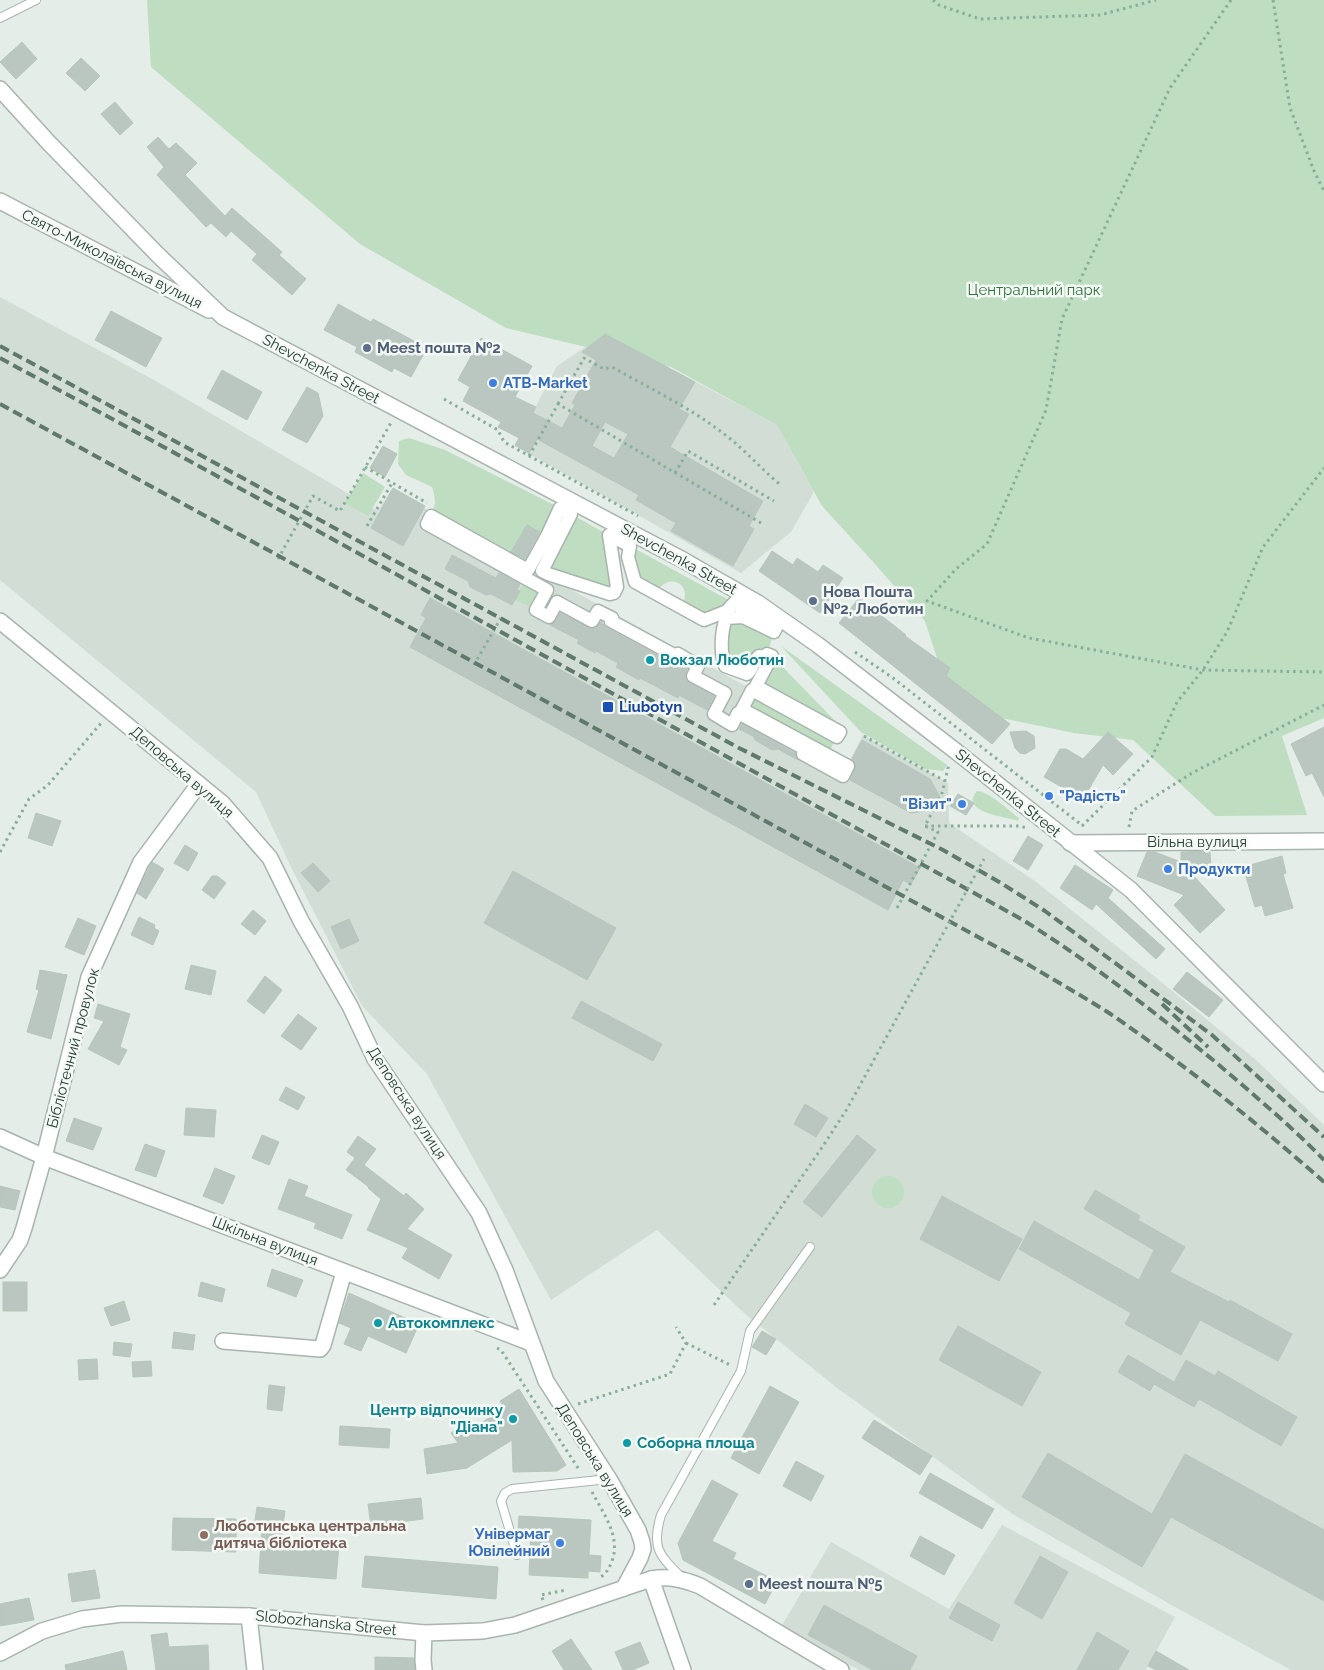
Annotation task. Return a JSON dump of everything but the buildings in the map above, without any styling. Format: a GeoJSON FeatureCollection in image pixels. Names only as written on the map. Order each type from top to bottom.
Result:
{"type":"FeatureCollection","features":[{"type":"Feature","properties":{"kind":"street","name":"Shevchenka Street"},"geometry":{"type":"LineString","coordinates":[[0,89],[49,143],[151,248],[223,317],[626,529],[758,603],[818,645],[1131,890],[1324,1084]]}},
{"type":"Feature","properties":{"kind":"street","name":"Свято-Миколаївська вулиця"},"geometry":{"type":"LineString","coordinates":[[0,201],[223,317]]}},
{"type":"Feature","properties":{"kind":"street"},"geometry":{"type":"LineString","coordinates":[[560,508],[571,514],[542,570],[548,574],[610,594],[614,593],[617,587],[609,535],[630,546],[628,557],[635,582],[704,620],[727,611],[734,603],[776,628],[774,632],[743,617],[726,618],[722,657],[725,666],[747,674],[759,656],[764,657],[767,654],[772,656],[756,686],[840,732],[837,737],[752,690],[742,709],[848,766],[842,776],[803,754],[806,749],[738,713],[732,725],[714,714],[725,693],[693,676],[698,666],[611,621],[612,618],[598,611],[592,621],[557,602],[549,617],[536,610],[547,590],[427,524],[429,520],[431,516],[528,570],[560,508]]}},
{"type":"Feature","properties":{"kind":"street","name":"Деповська вулиця"},"geometry":{"type":"LineString","coordinates":[[0,621],[222,803],[270,858],[301,921],[350,1006],[375,1058],[479,1213],[506,1270],[531,1344],[546,1381],[609,1478],[638,1530],[643,1549],[624,1588]]}},
{"type":"Feature","properties":{"kind":"street","name":"Бібліотечний провулок"},"geometry":{"type":"LineString","coordinates":[[0,1270],[20,1240],[44,1157],[75,1027],[97,956],[141,862],[199,784]]}},
{"type":"Feature","properties":{"kind":"street","name":"Вільна вулиця"},"geometry":{"type":"LineString","coordinates":[[1070,843],[1324,841]]}},
{"type":"Feature","properties":{"kind":"street","name":"Шкільна вулиця"},"geometry":{"type":"LineString","coordinates":[[0,1137],[44,1157],[531,1344]]}},
{"type":"Feature","properties":{"kind":"street"},"geometry":{"type":"LineString","coordinates":[[223,1341],[320,1349],[323,1345],[344,1272]]}},
{"type":"Feature","properties":{"kind":"street"},"geometry":{"type":"LineString","coordinates":[[683,1670],[651,1579],[662,1577],[683,1579],[700,1586],[841,1670]]}},
{"type":"Feature","properties":{"kind":"street","name":"Slobozhanska Street"},"geometry":{"type":"LineString","coordinates":[[0,1653],[42,1631],[82,1619],[122,1614],[249,1616],[424,1633],[483,1631],[515,1625],[651,1579]]}},
{"type":"Feature","properties":{"kind":"street"},"geometry":{"type":"LineString","coordinates":[[249,1616],[255,1670]]}},
{"type":"Feature","properties":{"kind":"street"},"geometry":{"type":"LineString","coordinates":[[424,1633],[424,1670]]}},
{"type":"Feature","properties":{"kind":"lane"},"geometry":{"type":"LineString","coordinates":[[0,18],[36,0]]}},
{"type":"Feature","properties":{"kind":"lane"},"geometry":{"type":"LineString","coordinates":[[683,1579],[663,1558],[657,1546],[656,1532],[668,1500],[740,1371],[750,1331],[810,1247]]}},
{"type":"Feature","properties":{"kind":"lane"},"geometry":{"type":"LineString","coordinates":[[517,1555],[501,1501],[505,1493],[512,1489],[609,1478]]}},
{"type":"Feature","properties":{"kind":"path"},"geometry":{"type":"LineString","coordinates":[[933,0],[939,5],[980,19],[1100,15],[1156,0]]}},
{"type":"Feature","properties":{"kind":"path"},"geometry":{"type":"LineString","coordinates":[[1231,0],[1170,88],[1062,319],[1046,410],[987,544],[956,570],[927,601],[1029,638],[1203,670],[1324,672]]}},
{"type":"Feature","properties":{"kind":"path"},"geometry":{"type":"LineString","coordinates":[[1272,0],[1290,108],[1314,171],[1324,191]]}},
{"type":"Feature","properties":{"kind":"path"},"geometry":{"type":"LineString","coordinates":[[519,473],[584,358],[604,369],[612,367],[698,415],[729,438],[764,472],[782,486]]}},
{"type":"Feature","properties":{"kind":"path"},"geometry":{"type":"LineString","coordinates":[[558,404],[761,523]]}},
{"type":"Feature","properties":{"kind":"path"},"geometry":{"type":"LineString","coordinates":[[278,559],[313,496],[340,511],[398,410]]}},
{"type":"Feature","properties":{"kind":"path"},"geometry":{"type":"LineString","coordinates":[[675,473],[688,451],[774,501]]}},
{"type":"Feature","properties":{"kind":"path"},"geometry":{"type":"LineString","coordinates":[[365,467],[428,504],[429,520]]}},
{"type":"Feature","properties":{"kind":"path"},"geometry":{"type":"LineString","coordinates":[[1070,843],[1086,822],[1152,757],[1177,702],[1203,670],[1228,632],[1264,547],[1324,468]]}},
{"type":"Feature","properties":{"kind":"path"},"geometry":{"type":"LineString","coordinates":[[368,526],[392,483]]}},
{"type":"Feature","properties":{"kind":"path"},"geometry":{"type":"LineString","coordinates":[[474,665],[502,616]]}},
{"type":"Feature","properties":{"kind":"path"},"geometry":{"type":"LineString","coordinates":[[1127,842],[1132,811],[1192,773],[1324,706]]}},
{"type":"Feature","properties":{"kind":"path"},"geometry":{"type":"LineString","coordinates":[[0,852],[29,799],[48,785],[110,712]]}},
{"type":"Feature","properties":{"kind":"path"},"geometry":{"type":"LineString","coordinates":[[864,736],[945,781]]}},
{"type":"Feature","properties":{"kind":"path"},"geometry":{"type":"LineString","coordinates":[[925,826],[942,793],[953,749]]}},
{"type":"Feature","properties":{"kind":"path"},"geometry":{"type":"LineString","coordinates":[[925,826],[1019,826],[1028,829]]}},
{"type":"Feature","properties":{"kind":"path"},"geometry":{"type":"LineString","coordinates":[[897,908],[938,832],[925,826]]}},
{"type":"Feature","properties":{"kind":"path"},"geometry":{"type":"LineString","coordinates":[[714,1305],[847,1109],[984,859]]}},
{"type":"Feature","properties":{"kind":"path"},"geometry":{"type":"LineString","coordinates":[[676,1327],[686,1343],[740,1371]]}},
{"type":"Feature","properties":{"kind":"path"},"geometry":{"type":"LineString","coordinates":[[564,1409],[670,1374],[686,1343]]}},
{"type":"Feature","properties":{"kind":"path"},"geometry":{"type":"LineString","coordinates":[[493,1344],[501,1350],[586,1481],[613,1533],[615,1554],[604,1576],[597,1580]]}},
{"type":"Feature","properties":{"kind":"path"},"geometry":{"type":"LineString","coordinates":[[541,1595],[570,1589]]}},
{"type":"Feature","properties":{"kind":"shaded area"},"geometry":{"type":"Polygon","coordinates":[[[0,297],[154,380],[378,511],[391,490],[751,689],[846,767],[863,735],[948,783],[949,823],[1035,881],[1154,976],[1256,1060],[1324,1125],[1324,1670],[1291,1670],[1175,1607],[1014,1515],[837,1388],[744,1313],[657,1230],[551,1300],[427,1074],[362,1006],[291,867],[256,792],[0,580],[0,297]]]}},
{"type":"Feature","properties":{"kind":"shaded area"},"geometry":{"type":"Polygon","coordinates":[[[605,334],[777,425],[814,492],[791,532],[741,573],[515,446],[557,366],[605,334]]]}},
{"type":"Feature","properties":{"kind":"shaded area"},"geometry":{"type":"Polygon","coordinates":[[[1002,1525],[1175,1617],[1146,1670],[859,1670],[781,1627],[831,1542],[949,1609],[1002,1525]]]}},
{"type":"Feature","properties":{"kind":"green space","name":"Центральний парк"},"geometry":{"type":"Polygon","coordinates":[[[147,0],[1324,0],[1324,718],[1282,736],[1307,815],[1215,816],[1133,740],[1074,733],[953,708],[925,621],[822,506],[777,425],[671,367],[506,328],[360,244],[151,67],[147,0]]]}},
{"type":"Feature","properties":{"kind":"green space"},"geometry":{"type":"Polygon","coordinates":[[[409,438],[445,450],[560,508],[547,536],[527,525],[507,559],[431,516],[435,502],[432,487],[406,475],[398,464],[399,441],[409,438]]]}},
{"type":"Feature","properties":{"kind":"green space"},"geometry":{"type":"Polygon","coordinates":[[[363,473],[385,487],[368,516],[345,503],[363,473]]]}},
{"type":"Feature","properties":{"kind":"green space"},"geometry":{"type":"Polygon","coordinates":[[[571,514],[610,536],[614,593],[542,571],[571,514]]]}},
{"type":"Feature","properties":{"kind":"green space"},"geometry":{"type":"Polygon","coordinates":[[[630,546],[734,603],[704,620],[683,603],[685,591],[679,583],[669,582],[659,589],[635,582],[630,546]]]}},
{"type":"Feature","properties":{"kind":"green space"},"geometry":{"type":"Polygon","coordinates":[[[526,579],[547,590],[536,610],[515,599],[526,579]]]}},
{"type":"Feature","properties":{"kind":"green space"},"geometry":{"type":"Polygon","coordinates":[[[726,618],[774,632],[767,654],[750,671],[725,666],[726,618]]]}},
{"type":"Feature","properties":{"kind":"green space"},"geometry":{"type":"Polygon","coordinates":[[[781,646],[947,765],[943,771],[925,769],[861,732],[781,646]]]}},
{"type":"Feature","properties":{"kind":"green space"},"geometry":{"type":"Polygon","coordinates":[[[772,656],[842,728],[756,686],[772,656]]]}},
{"type":"Feature","properties":{"kind":"green space"},"geometry":{"type":"Polygon","coordinates":[[[752,690],[837,737],[827,755],[742,709],[752,690]]]}},
{"type":"Feature","properties":{"kind":"green space"},"geometry":{"type":"Polygon","coordinates":[[[977,791],[987,794],[999,802],[1019,818],[1018,821],[996,816],[979,809],[974,804],[973,798],[977,791]]]}},
{"type":"Feature","properties":{"kind":"green space"},"geometry":{"type":"Polygon","coordinates":[[[888,1176],[894,1177],[899,1181],[903,1186],[903,1198],[899,1203],[894,1207],[888,1208],[882,1207],[877,1203],[873,1198],[872,1192],[873,1186],[877,1181],[882,1177],[888,1176]]]}},
{"type":"Feature","properties":{"kind":"railway"},"geometry":{"type":"LineString","coordinates":[[0,346],[739,748],[943,850],[1001,883],[1045,911],[1212,1035],[1324,1137]]}},
{"type":"Feature","properties":{"kind":"railway"},"geometry":{"type":"LineString","coordinates":[[0,358],[1023,920],[1099,971],[1171,1026],[1299,1135],[1324,1160]]}},
{"type":"Feature","properties":{"kind":"railway"},"geometry":{"type":"LineString","coordinates":[[0,404],[1024,962],[1109,1013],[1165,1052],[1272,1137],[1324,1182]]}},
{"type":"Feature","properties":{"kind":"railway"},"geometry":{"type":"LineString","coordinates":[[1162,1004],[1208,1047]]}},
{"type":"Feature","properties":{"kind":"place","name":"Meest пошта №2"},"geometry":{"type":"Point","coordinates":[367,348]}},
{"type":"Feature","properties":{"kind":"place","name":"ATB-Market"},"geometry":{"type":"Point","coordinates":[493,383]}},
{"type":"Feature","properties":{"kind":"place","name":"Нова Пошта №2, Люботин"},"geometry":{"type":"Point","coordinates":[813,601]}},
{"type":"Feature","properties":{"kind":"place","name":"Вокзал Люботин"},"geometry":{"type":"Point","coordinates":[650,660]}},
{"type":"Feature","properties":{"kind":"place","name":"Liubotyn"},"geometry":{"type":"Point","coordinates":[608,707]}},
{"type":"Feature","properties":{"kind":"place","name":"\"Радість\""},"geometry":{"type":"Point","coordinates":[1049,796]}},
{"type":"Feature","properties":{"kind":"place","name":"\"Візит\""},"geometry":{"type":"Point","coordinates":[962,804]}},
{"type":"Feature","properties":{"kind":"place","name":"Продукти"},"geometry":{"type":"Point","coordinates":[1168,869]}},
{"type":"Feature","properties":{"kind":"place","name":"Автокомплекс"},"geometry":{"type":"Point","coordinates":[378,1323]}},
{"type":"Feature","properties":{"kind":"place","name":"Центр відпочинку \"Діана\""},"geometry":{"type":"Point","coordinates":[513,1419]}},
{"type":"Feature","properties":{"kind":"place","name":"Соборна площа"},"geometry":{"type":"Point","coordinates":[627,1443]}},
{"type":"Feature","properties":{"kind":"place","name":"Люботинська центральна дитяча бібліотека"},"geometry":{"type":"Point","coordinates":[204,1535]}},
{"type":"Feature","properties":{"kind":"place","name":"Універмаг Ювілейний"},"geometry":{"type":"Point","coordinates":[560,1543]}},
{"type":"Feature","properties":{"kind":"place","name":"Meest пошта №5"},"geometry":{"type":"Point","coordinates":[749,1584]}}]}
